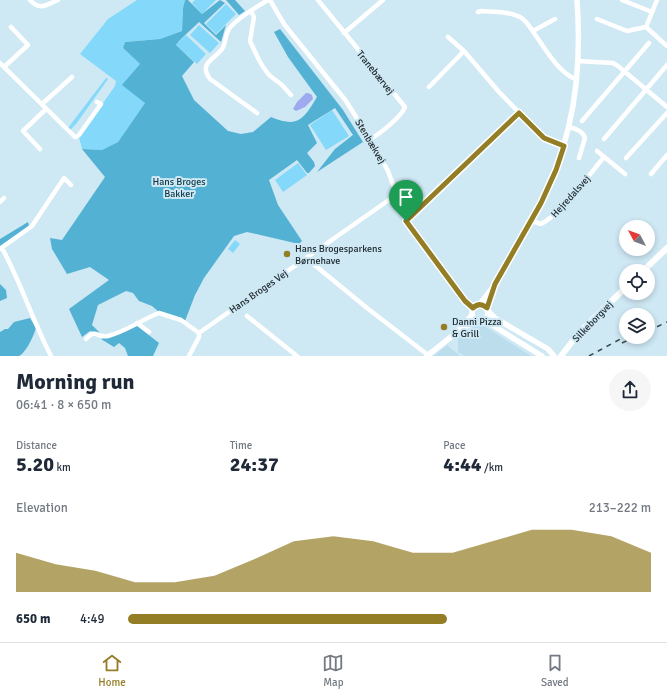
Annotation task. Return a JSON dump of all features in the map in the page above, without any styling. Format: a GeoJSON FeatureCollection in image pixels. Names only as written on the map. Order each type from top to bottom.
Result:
{"type":"FeatureCollection","features":[{"type":"Feature","properties":{"kind":"main road"},"geometry":{"type":"LineString","coordinates":[[650,264],[667,248]]}},
{"type":"Feature","properties":{"kind":"main road","name":"Silkeborgvej"},"geometry":{"type":"LineString","coordinates":[[561,356],[578,334],[619,294]]}},
{"type":"Feature","properties":{"kind":"street"},"geometry":{"type":"LineString","coordinates":[[30,0],[35,5],[41,7],[58,0]]}},
{"type":"Feature","properties":{"kind":"street"},"geometry":{"type":"LineString","coordinates":[[257,113],[210,79],[206,70],[207,64],[210,60],[224,47],[227,31],[231,25],[269,0]]}},
{"type":"Feature","properties":{"kind":"street","name":"Stenbækvej"},"geometry":{"type":"LineString","coordinates":[[269,0],[284,24],[346,101],[388,171],[406,221],[465,301],[473,308]]}},
{"type":"Feature","properties":{"kind":"street","name":"Tranebærvej"},"geometry":{"type":"LineString","coordinates":[[318,0],[405,107],[400,114],[378,135],[370,139]]}},
{"type":"Feature","properties":{"kind":"street"},"geometry":{"type":"LineString","coordinates":[[344,33],[384,0]]}},
{"type":"Feature","properties":{"kind":"street","name":"Hejredalsvej"},"geometry":{"type":"LineString","coordinates":[[480,304],[495,284],[532,221],[550,185],[564,146],[569,127],[577,80],[577,0]]}},
{"type":"Feature","properties":{"kind":"street"},"geometry":{"type":"LineString","coordinates":[[622,0],[652,12]]}},
{"type":"Feature","properties":{"kind":"street"},"geometry":{"type":"LineString","coordinates":[[646,27],[657,0]]}},
{"type":"Feature","properties":{"kind":"street"},"geometry":{"type":"LineString","coordinates":[[251,11],[254,17],[250,41],[258,58],[266,71],[291,95]]}},
{"type":"Feature","properties":{"kind":"street"},"geometry":{"type":"LineString","coordinates":[[478,12],[514,14],[522,18],[568,77],[577,80]]}},
{"type":"Feature","properties":{"kind":"street"},"geometry":{"type":"LineString","coordinates":[[533,31],[555,19]]}},
{"type":"Feature","properties":{"kind":"street"},"geometry":{"type":"LineString","coordinates":[[597,19],[627,31],[646,27]]}},
{"type":"Feature","properties":{"kind":"street"},"geometry":{"type":"LineString","coordinates":[[4,67],[28,45],[11,26]]}},
{"type":"Feature","properties":{"kind":"street"},"geometry":{"type":"LineString","coordinates":[[646,27],[667,46]]}},
{"type":"Feature","properties":{"kind":"street"},"geometry":{"type":"LineString","coordinates":[[448,37],[464,51],[519,113],[544,138],[564,146]]}},
{"type":"Feature","properties":{"kind":"street"},"geometry":{"type":"LineString","coordinates":[[582,121],[649,43]]}},
{"type":"Feature","properties":{"kind":"street"},"geometry":{"type":"LineString","coordinates":[[429,87],[464,51]]}},
{"type":"Feature","properties":{"kind":"street"},"geometry":{"type":"LineString","coordinates":[[578,61],[613,63],[667,107]]}},
{"type":"Feature","properties":{"kind":"street"},"geometry":{"type":"LineString","coordinates":[[0,63],[76,137],[101,104],[97,102]]}},
{"type":"Feature","properties":{"kind":"street"},"geometry":{"type":"LineString","coordinates":[[604,139],[667,65]]}},
{"type":"Feature","properties":{"kind":"street"},"geometry":{"type":"LineString","coordinates":[[42,104],[72,77]]}},
{"type":"Feature","properties":{"kind":"street"},"geometry":{"type":"LineString","coordinates":[[40,149],[23,131],[46,109]]}},
{"type":"Feature","properties":{"kind":"street"},"geometry":{"type":"LineString","coordinates":[[406,221],[519,113]]}},
{"type":"Feature","properties":{"kind":"street"},"geometry":{"type":"LineString","coordinates":[[626,158],[647,133],[657,125],[667,113]]}},
{"type":"Feature","properties":{"kind":"street"},"geometry":{"type":"LineString","coordinates":[[569,127],[581,132],[585,138],[579,158]]}},
{"type":"Feature","properties":{"kind":"street"},"geometry":{"type":"LineString","coordinates":[[597,151],[625,174]]}},
{"type":"Feature","properties":{"kind":"street"},"geometry":{"type":"LineString","coordinates":[[651,174],[667,155]]}},
{"type":"Feature","properties":{"kind":"street","name":"Hejredalsvej"},"geometry":{"type":"LineString","coordinates":[[532,221],[541,224],[550,218],[604,157]]}},
{"type":"Feature","properties":{"kind":"street"},"geometry":{"type":"LineString","coordinates":[[51,356],[40,335],[22,290],[1,249],[32,226],[64,178],[71,185]]}},
{"type":"Feature","properties":{"kind":"street","name":"Hans Broges Vej"},"geometry":{"type":"LineString","coordinates":[[199,333],[396,195]]}},
{"type":"Feature","properties":{"kind":"street"},"geometry":{"type":"LineString","coordinates":[[306,258],[427,356],[456,333],[477,320],[484,320],[542,356]]}},
{"type":"Feature","properties":{"kind":"street","name":"Hejredalsvej"},"geometry":{"type":"LineString","coordinates":[[488,310],[495,284]]}},
{"type":"Feature","properties":{"kind":"street"},"geometry":{"type":"LineString","coordinates":[[456,333],[472,315],[473,308],[480,304],[484,305],[495,318],[548,349],[554,356]]}},
{"type":"Feature","properties":{"kind":"street"},"geometry":{"type":"LineString","coordinates":[[484,320],[488,316],[488,310]]}},
{"type":"Feature","properties":{"kind":"street"},"geometry":{"type":"LineString","coordinates":[[86,339],[94,333],[101,336],[107,336],[159,313],[181,320],[199,333],[199,337],[189,356]]}},
{"type":"Feature","properties":{"kind":"street"},"geometry":{"type":"LineString","coordinates":[[472,315],[477,320]]}},
{"type":"Feature","properties":{"kind":"street"},"geometry":{"type":"LineString","coordinates":[[247,316],[297,356]]}},
{"type":"Feature","properties":{"kind":"street"},"geometry":{"type":"LineString","coordinates":[[137,323],[149,332]]}},
{"type":"Feature","properties":{"kind":"shaded area"},"geometry":{"type":"Polygon","coordinates":[[[137,0],[185,0],[183,8],[182,31],[160,39],[125,42],[123,48],[140,64],[145,103],[118,142],[102,150],[82,149],[79,137],[115,86],[116,81],[80,54],[108,19],[137,0]]]}},
{"type":"Feature","properties":{"kind":"shaded area"},"geometry":{"type":"Polygon","coordinates":[[[195,0],[216,0],[202,14],[192,3],[195,0]]]}},
{"type":"Feature","properties":{"kind":"shaded area"},"geometry":{"type":"Polygon","coordinates":[[[226,4],[236,14],[216,34],[206,24],[226,4]]]}},
{"type":"Feature","properties":{"kind":"shaded area"},"geometry":{"type":"Polygon","coordinates":[[[199,25],[219,43],[210,53],[190,35],[199,25]]]}},
{"type":"Feature","properties":{"kind":"shaded area"},"geometry":{"type":"Polygon","coordinates":[[[186,35],[206,54],[197,64],[176,45],[186,35]]]}},
{"type":"Feature","properties":{"kind":"shaded area"},"geometry":{"type":"Polygon","coordinates":[[[106,78],[108,79],[76,124],[70,130],[68,128],[106,78]]]}},
{"type":"Feature","properties":{"kind":"shaded area"},"geometry":{"type":"Polygon","coordinates":[[[306,93],[312,95],[313,99],[305,107],[296,111],[293,109],[297,102],[306,93]]]}},
{"type":"Feature","properties":{"kind":"shaded area"},"geometry":{"type":"Polygon","coordinates":[[[332,110],[349,136],[326,150],[310,125],[332,110]]]}},
{"type":"Feature","properties":{"kind":"shaded area"},"geometry":{"type":"Polygon","coordinates":[[[298,163],[307,175],[283,192],[275,180],[298,163]]]}},
{"type":"Feature","properties":{"kind":"shaded area"},"geometry":{"type":"Polygon","coordinates":[[[235,240],[240,244],[233,253],[228,249],[235,240]]]}},
{"type":"Feature","properties":{"kind":"shaded area"},"geometry":{"type":"Polygon","coordinates":[[[475,326],[484,326],[531,356],[465,356],[458,352],[458,338],[475,326]]]}},
{"type":"Feature","properties":{"kind":"shaded area"},"geometry":{"type":"Polygon","coordinates":[[[447,345],[460,356],[434,356],[447,345]]]}},
{"type":"Feature","properties":{"kind":"green space","name":"Hans Broges Bakker"},"geometry":{"type":"Polygon","coordinates":[[[185,0],[188,0],[202,14],[220,0],[225,3],[204,23],[216,35],[226,25],[221,42],[199,22],[176,45],[194,62],[182,76],[194,100],[228,131],[241,134],[253,132],[271,117],[288,122],[294,122],[299,120],[308,111],[317,97],[288,57],[274,32],[280,29],[343,110],[363,142],[317,172],[335,149],[353,135],[335,108],[308,125],[317,143],[307,153],[314,162],[315,166],[309,173],[307,173],[297,160],[269,180],[278,205],[302,241],[299,244],[247,232],[234,236],[204,278],[195,295],[185,321],[159,312],[152,306],[139,301],[133,293],[126,291],[98,305],[92,325],[100,333],[90,331],[82,337],[69,309],[109,280],[90,267],[67,274],[52,249],[50,238],[62,240],[105,177],[82,149],[102,150],[118,142],[145,103],[122,85],[140,64],[123,48],[125,42],[160,39],[182,31],[183,8],[185,0]]]}},
{"type":"Feature","properties":{"kind":"green space"},"geometry":{"type":"Polygon","coordinates":[[[226,0],[235,0],[245,11],[239,15],[226,0]]]}},
{"type":"Feature","properties":{"kind":"green space"},"geometry":{"type":"Polygon","coordinates":[[[28,222],[29,226],[0,246],[0,239],[28,222]]]}},
{"type":"Feature","properties":{"kind":"green space"},"geometry":{"type":"Polygon","coordinates":[[[0,284],[6,290],[7,298],[0,301],[0,284]]]}},
{"type":"Feature","properties":{"kind":"green space"},"geometry":{"type":"Polygon","coordinates":[[[30,318],[36,328],[27,348],[19,356],[0,356],[0,332],[8,329],[14,322],[30,318]]]}},
{"type":"Feature","properties":{"kind":"green space"},"geometry":{"type":"Polygon","coordinates":[[[136,325],[159,343],[153,356],[128,356],[125,348],[119,343],[114,347],[101,339],[136,325]]]}},
{"type":"Feature","properties":{"kind":"railway"},"geometry":{"type":"LineString","coordinates":[[655,328],[667,322]]}},
{"type":"Feature","properties":{"kind":"railway"},"geometry":{"type":"LineString","coordinates":[[589,356],[619,340]]}},
{"type":"Feature","properties":{"kind":"place","name":"Hans Brogesparkens Børnehave"},"geometry":{"type":"Point","coordinates":[287,254]}},
{"type":"Feature","properties":{"kind":"place","name":"Danni Pizza & Grill"},"geometry":{"type":"Point","coordinates":[444,327]}},
{"type":"Feature","properties":{"kind":"route"},"geometry":{"type":"LineString","coordinates":[[519,113],[544,138],[564,146],[550,185],[532,221],[495,284],[487,308],[482,304],[473,308],[468,305],[406,221],[519,113]]}}]}
